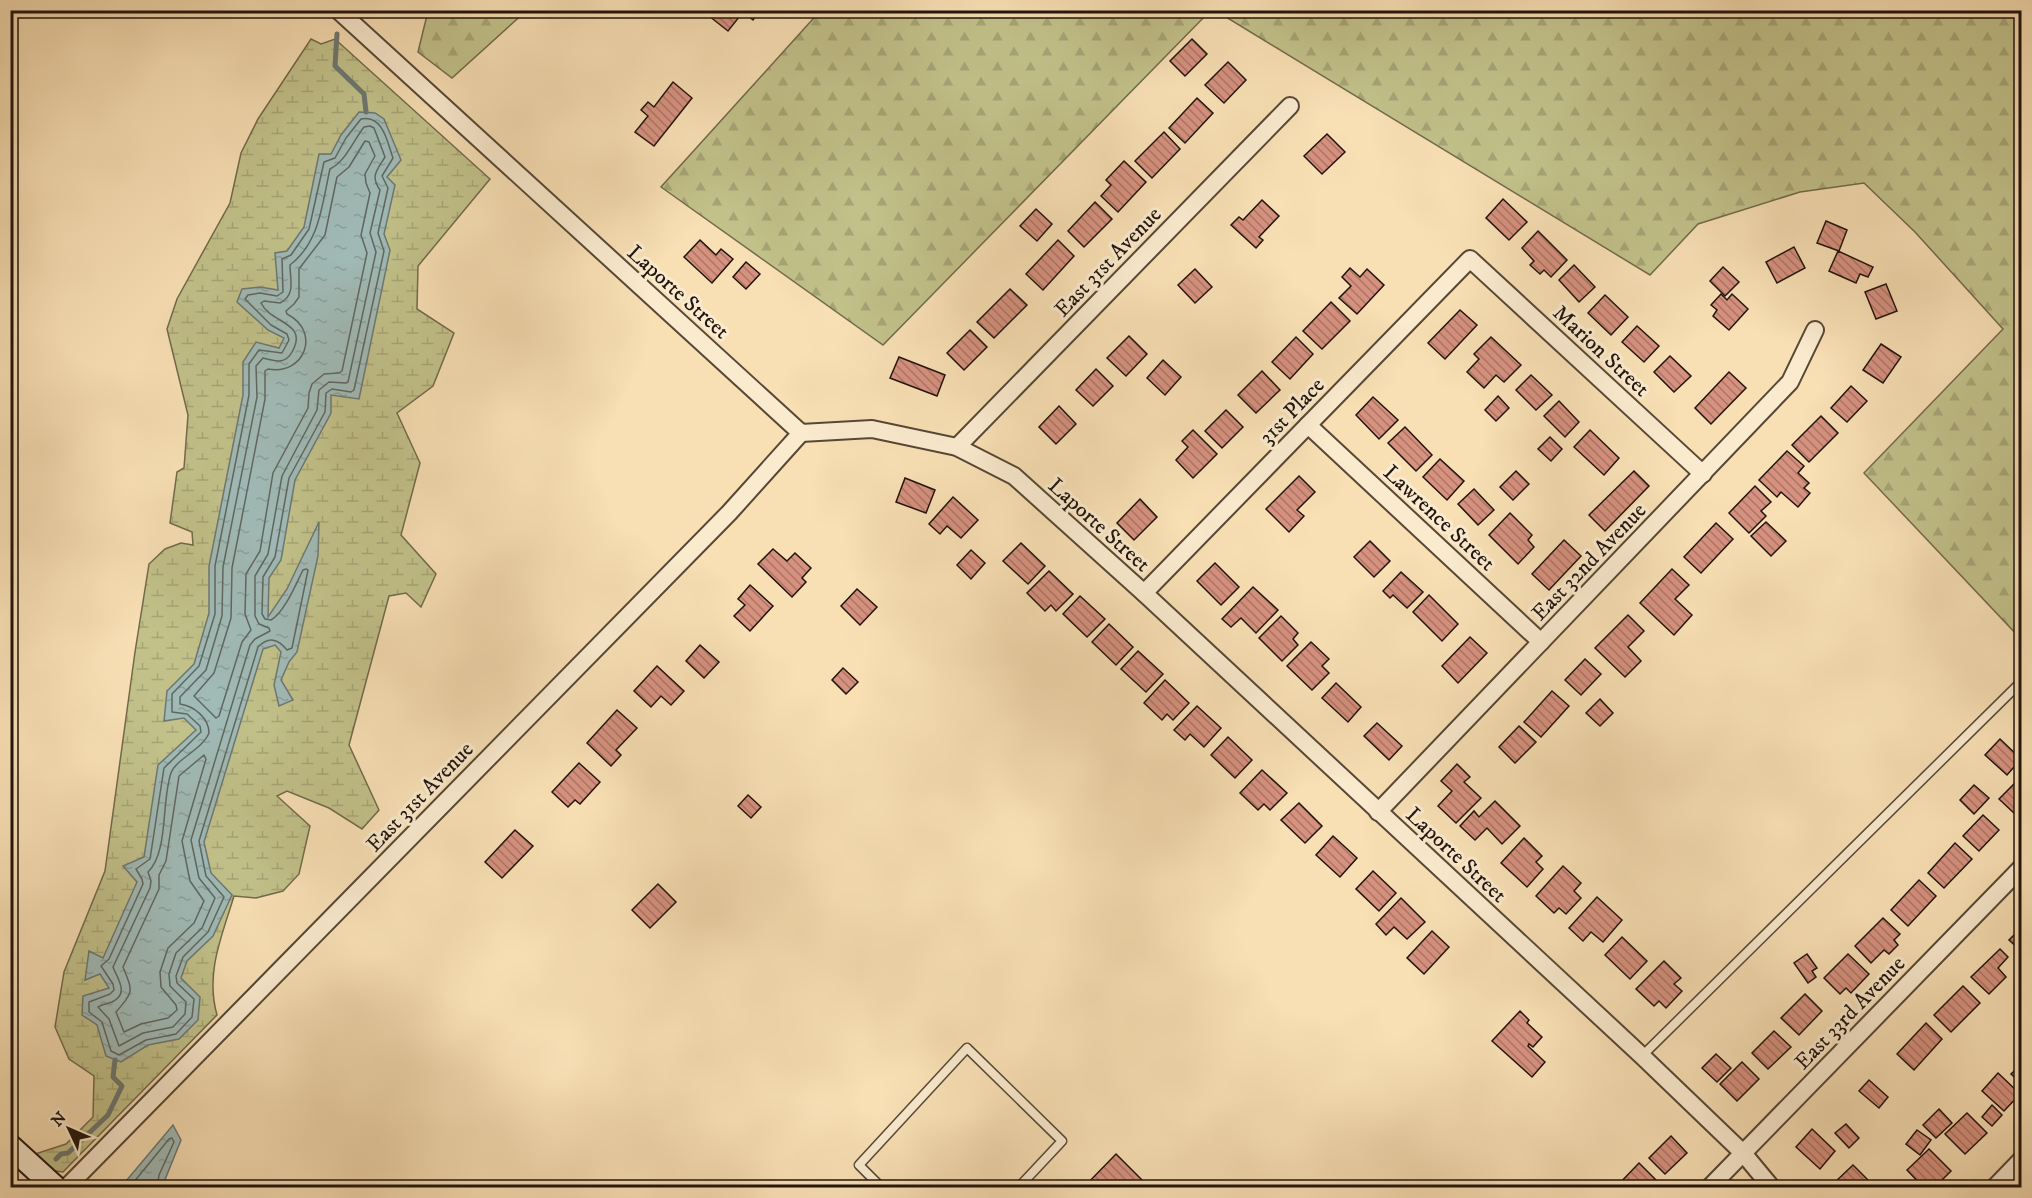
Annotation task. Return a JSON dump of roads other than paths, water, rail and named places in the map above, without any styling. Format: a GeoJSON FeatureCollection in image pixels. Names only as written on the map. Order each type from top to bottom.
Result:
{"type":"FeatureCollection","features":[{"type":"Feature","properties":{"kind":"street","name":"Laporte Street"},"geometry":{"type":"LineString","coordinates":[[338,10],[801,433],[872,429],[957,447],[1014,476],[1144,593],[1642,1056],[1743,1153],[1772,1188]]}},
{"type":"Feature","properties":{"kind":"street","name":"East 31st Avenue"},"geometry":{"type":"LineString","coordinates":[[957,447],[1290,106]]}},
{"type":"Feature","properties":{"kind":"street","name":"31st Place"},"geometry":{"type":"LineString","coordinates":[[1144,593],[1470,259]]}},
{"type":"Feature","properties":{"kind":"street","name":"Marion Street"},"geometry":{"type":"LineString","coordinates":[[1470,259],[1703,474]]}},
{"type":"Feature","properties":{"kind":"street","name":"East 32nd Avenue"},"geometry":{"type":"LineString","coordinates":[[1378,812],[1790,382],[1815,330]]}},
{"type":"Feature","properties":{"kind":"street","name":"Lawrence Street"},"geometry":{"type":"LineString","coordinates":[[1308,425],[1541,642]]}},
{"type":"Feature","properties":{"kind":"street","name":"East 31st Avenue"},"geometry":{"type":"LineString","coordinates":[[66,1188],[729,513],[801,433]]}},
{"type":"Feature","properties":{"kind":"street","name":"East 33rd Avenue"},"geometry":{"type":"LineString","coordinates":[[1709,1188],[2022,867]]}},
{"type":"Feature","properties":{"kind":"street"},"geometry":{"type":"LineString","coordinates":[[10,1146],[56,1188]]}},
{"type":"Feature","properties":{"kind":"street"},"geometry":{"type":"LineString","coordinates":[[1994,1188],[2022,1159]]}},
{"type":"Feature","properties":{"kind":"lane"},"geometry":{"type":"LineString","coordinates":[[1642,1056],[2022,681]]}},
{"type":"Feature","properties":{"kind":"lane"},"geometry":{"type":"LineString","coordinates":[[882,1188],[860,1165],[967,1047],[1062,1141],[1018,1188]]}},
{"type":"Feature","properties":{"kind":"water"},"geometry":{"type":"Polygon","coordinates":[[[359,112],[375,113],[384,119],[401,160],[387,177],[395,185],[384,234],[390,250],[359,399],[331,395],[331,413],[295,480],[281,560],[269,578],[268,617],[287,589],[319,522],[318,556],[297,652],[289,662],[281,680],[293,700],[279,706],[274,685],[281,652],[275,645],[263,649],[204,842],[211,873],[232,895],[213,936],[187,961],[181,978],[200,997],[198,1020],[179,1039],[148,1045],[121,1062],[106,1056],[97,1025],[82,1015],[83,996],[109,988],[100,974],[85,980],[89,951],[103,958],[137,882],[123,866],[144,857],[158,765],[196,730],[184,718],[164,721],[167,691],[194,664],[209,613],[209,566],[243,395],[243,362],[256,342],[279,348],[284,338],[268,330],[237,302],[242,289],[260,287],[278,290],[275,253],[287,251],[304,227],[319,154],[331,154],[341,135],[359,112]]]}},
{"type":"Feature","properties":{"kind":"water"},"geometry":{"type":"Polygon","coordinates":[[[173,1125],[181,1140],[162,1187],[121,1187],[173,1125]]]}},
{"type":"Feature","properties":{"kind":"waterway"},"geometry":{"type":"LineString","coordinates":[[337,34],[335,66],[364,94],[366,112]]}},
{"type":"Feature","properties":{"kind":"waterway"},"geometry":{"type":"LineString","coordinates":[[56,1159],[61,1154],[68,1153],[108,1115],[122,1086],[113,1077],[115,1060]]}}]}
